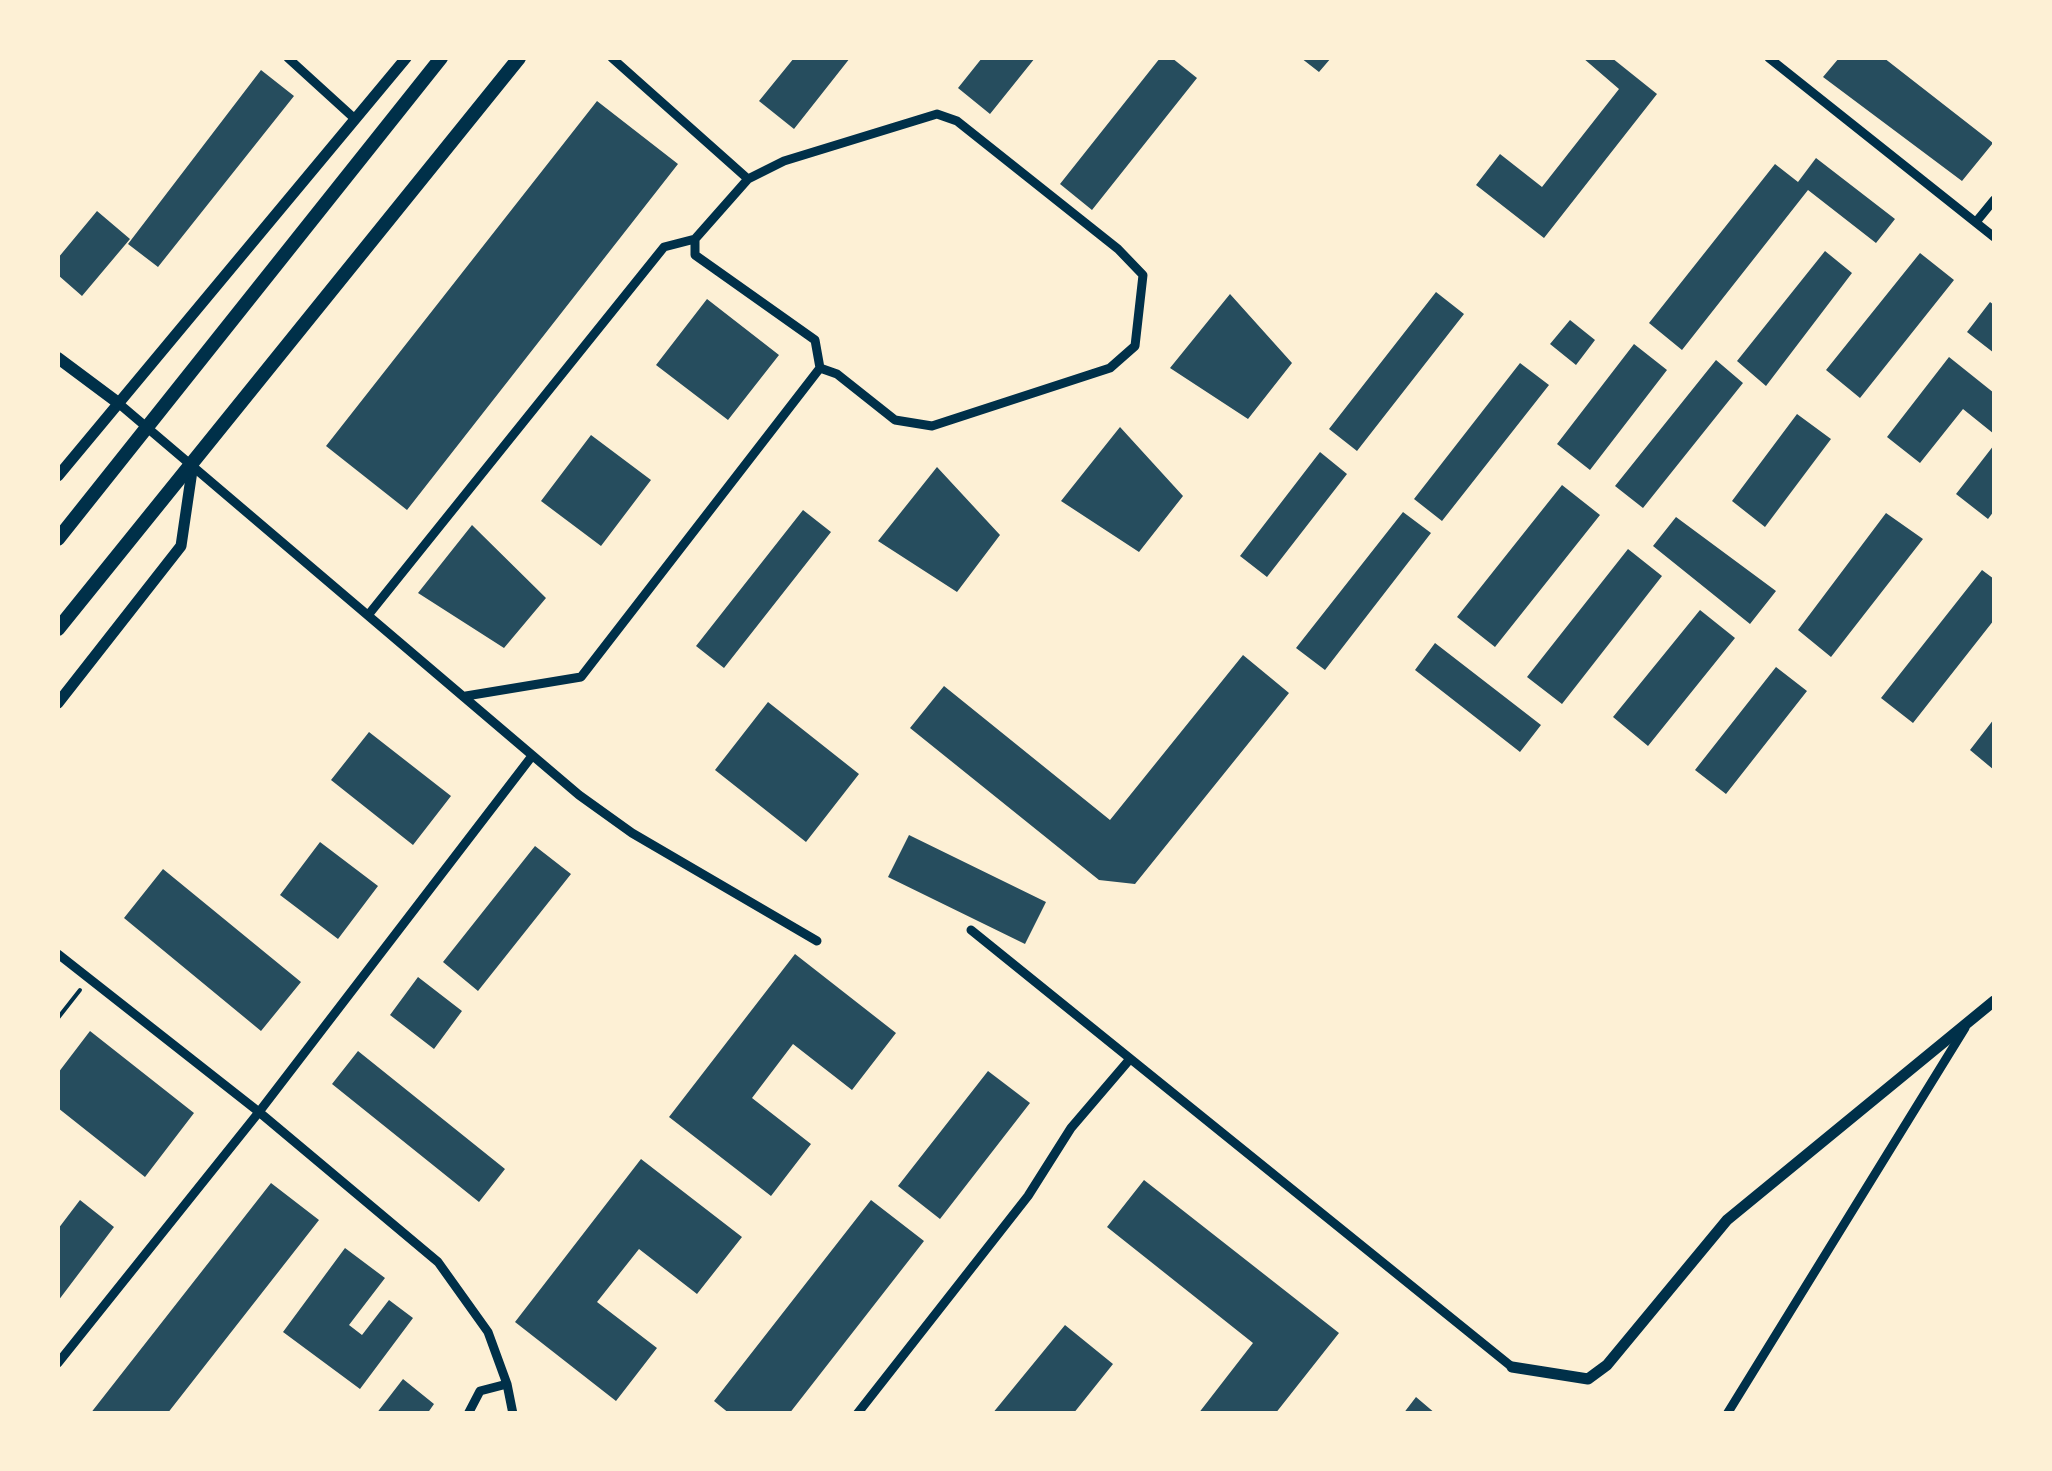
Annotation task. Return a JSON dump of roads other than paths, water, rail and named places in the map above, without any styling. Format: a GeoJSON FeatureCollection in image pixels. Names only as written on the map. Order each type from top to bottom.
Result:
{"type":"FeatureCollection","features":[{"type":"Feature","properties":{"kind":"main road"},"geometry":{"type":"LineString","coordinates":[[58,539],[441,58]]}},
{"type":"Feature","properties":{"kind":"main road"},"geometry":{"type":"LineString","coordinates":[[58,629],[518,58]]}},
{"type":"Feature","properties":{"kind":"main road"},"geometry":{"type":"LineString","coordinates":[[58,358],[117,402]]}},
{"type":"Feature","properties":{"kind":"street"},"geometry":{"type":"LineString","coordinates":[[288,58],[354,119]]}},
{"type":"Feature","properties":{"kind":"street"},"geometry":{"type":"LineString","coordinates":[[58,476],[406,58]]}},
{"type":"Feature","properties":{"kind":"street"},"geometry":{"type":"LineString","coordinates":[[612,58],[748,179]]}},
{"type":"Feature","properties":{"kind":"street"},"geometry":{"type":"LineString","coordinates":[[1769,58],[1994,237]]}},
{"type":"Feature","properties":{"kind":"street"},"geometry":{"type":"LineString","coordinates":[[369,614],[664,247],[695,240],[748,179],[784,161],[937,114],[957,121],[1118,249],[1143,275],[1135,346],[1110,368],[932,426],[896,420],[837,374],[820,368]]}},
{"type":"Feature","properties":{"kind":"street"},"geometry":{"type":"LineString","coordinates":[[1976,222],[1994,200]]}},
{"type":"Feature","properties":{"kind":"street"},"geometry":{"type":"LineString","coordinates":[[466,696],[581,677],[820,368],[815,340],[709,268],[695,255],[695,240]]}},
{"type":"Feature","properties":{"kind":"street"},"geometry":{"type":"LineString","coordinates":[[117,402],[532,756],[632,833],[817,941]]}},
{"type":"Feature","properties":{"kind":"street"},"geometry":{"type":"LineString","coordinates":[[58,703],[181,546],[194,464]]}},
{"type":"Feature","properties":{"kind":"street"},"geometry":{"type":"LineString","coordinates":[[58,1363],[259,1112],[532,756]]}},
{"type":"Feature","properties":{"kind":"street"},"geometry":{"type":"LineString","coordinates":[[971,930],[1512,1367],[1588,1380],[1607,1365],[1727,1220],[1994,1001]]}},
{"type":"Feature","properties":{"kind":"street"},"geometry":{"type":"LineString","coordinates":[[58,954],[259,1112],[438,1262],[488,1332],[507,1384],[513,1414]]}},
{"type":"Feature","properties":{"kind":"street"},"geometry":{"type":"LineString","coordinates":[[1727,1414],[1970,1022]]}},
{"type":"Feature","properties":{"kind":"street"},"geometry":{"type":"LineString","coordinates":[[857,1414],[1028,1196],[1070,1128],[1130,1059]]}},
{"type":"Feature","properties":{"kind":"street"},"geometry":{"type":"LineString","coordinates":[[468,1414],[480,1391],[507,1384]]}}]}
